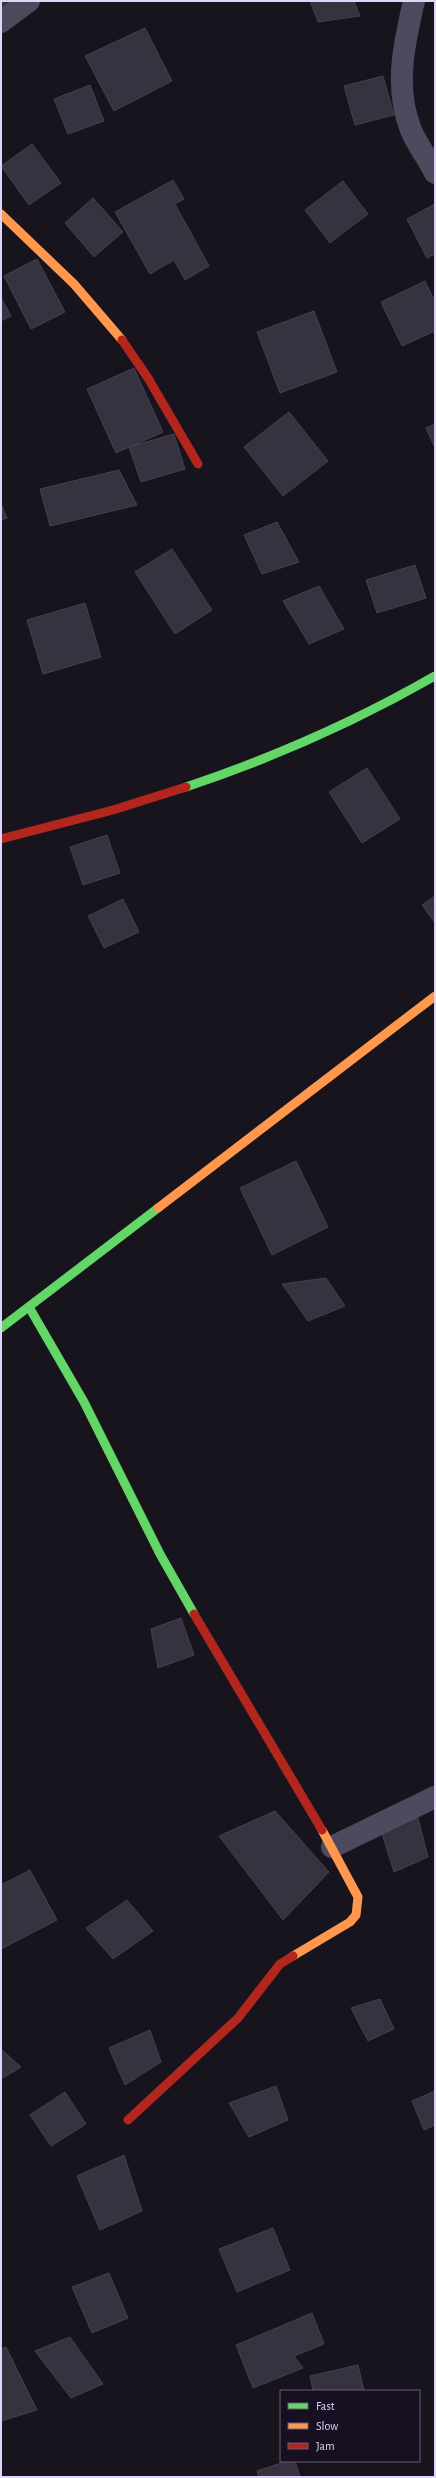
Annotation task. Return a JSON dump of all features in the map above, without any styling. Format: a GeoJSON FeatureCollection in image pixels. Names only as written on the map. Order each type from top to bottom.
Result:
{"type":"FeatureCollection","features":[{"type":"Feature","properties":{"kind":"street"},"geometry":{"type":"LineString","coordinates":[[1,22],[29,1]]}},
{"type":"Feature","properties":{"kind":"street"},"geometry":{"type":"LineString","coordinates":[[414,1],[402,53],[403,104],[412,131],[435,173]]}},
{"type":"Feature","properties":{"kind":"street"},"geometry":{"type":"LineString","coordinates":[[1,214],[73,284],[114,329],[143,371],[198,464]]}},
{"type":"Feature","properties":{"kind":"street"},"geometry":{"type":"LineString","coordinates":[[1,839],[74,822],[230,772],[311,740],[401,697],[435,676]]}},
{"type":"Feature","properties":{"kind":"street"},"geometry":{"type":"LineString","coordinates":[[1,1328],[435,996]]}},
{"type":"Feature","properties":{"kind":"street"},"geometry":{"type":"LineString","coordinates":[[29,1307],[84,1402],[160,1554],[217,1656],[332,1848],[358,1897],[356,1915],[350,1922],[334,1933],[280,1964],[238,2018],[128,2120]]}},
{"type":"Feature","properties":{"kind":"street"},"geometry":{"type":"LineString","coordinates":[[332,1848],[435,1797]]}},
{"type":"Feature","properties":{"kind":"building"},"geometry":{"type":"Polygon","coordinates":[[[1,1],[15,1],[1,15],[1,1]]]}},
{"type":"Feature","properties":{"kind":"building"},"geometry":{"type":"Polygon","coordinates":[[[310,1],[354,1],[360,16],[318,22],[310,1]]]}},
{"type":"Feature","properties":{"kind":"building"},"geometry":{"type":"Polygon","coordinates":[[[145,28],[172,81],[114,111],[85,56],[145,28]]]}},
{"type":"Feature","properties":{"kind":"building"},"geometry":{"type":"Polygon","coordinates":[[[383,76],[394,115],[355,125],[344,86],[383,76]]]}},
{"type":"Feature","properties":{"kind":"building"},"geometry":{"type":"Polygon","coordinates":[[[90,85],[104,121],[68,134],[54,99],[90,85]]]}},
{"type":"Feature","properties":{"kind":"building"},"geometry":{"type":"Polygon","coordinates":[[[32,144],[61,183],[29,205],[1,166],[32,144]]]}},
{"type":"Feature","properties":{"kind":"building"},"geometry":{"type":"Polygon","coordinates":[[[173,180],[184,199],[175,204],[209,266],[185,280],[174,260],[150,274],[115,212],[173,180]]]}},
{"type":"Feature","properties":{"kind":"building"},"geometry":{"type":"Polygon","coordinates":[[[343,181],[368,214],[330,243],[305,210],[343,181]]]}},
{"type":"Feature","properties":{"kind":"building"},"geometry":{"type":"Polygon","coordinates":[[[93,198],[123,232],[94,257],[65,223],[93,198]]]}},
{"type":"Feature","properties":{"kind":"building"},"geometry":{"type":"Polygon","coordinates":[[[435,204],[435,254],[427,258],[407,219],[435,204]]]}},
{"type":"Feature","properties":{"kind":"building"},"geometry":{"type":"Polygon","coordinates":[[[37,259],[65,312],[31,329],[4,276],[37,259]]]}},
{"type":"Feature","properties":{"kind":"building"},"geometry":{"type":"Polygon","coordinates":[[[425,281],[435,302],[435,331],[402,346],[381,302],[425,281]]]}},
{"type":"Feature","properties":{"kind":"building"},"geometry":{"type":"Polygon","coordinates":[[[1,298],[11,316],[1,321],[1,298]]]}},
{"type":"Feature","properties":{"kind":"building"},"geometry":{"type":"Polygon","coordinates":[[[314,311],[337,372],[280,393],[257,332],[314,311]]]}},
{"type":"Feature","properties":{"kind":"building"},"geometry":{"type":"Polygon","coordinates":[[[134,368],[163,432],[116,453],[87,389],[134,368]]]}},
{"type":"Feature","properties":{"kind":"building"},"geometry":{"type":"Polygon","coordinates":[[[289,412],[328,461],[283,496],[244,447],[289,412]]]}},
{"type":"Feature","properties":{"kind":"building"},"geometry":{"type":"Polygon","coordinates":[[[435,424],[435,448],[426,428],[435,424]]]}},
{"type":"Feature","properties":{"kind":"building"},"geometry":{"type":"Polygon","coordinates":[[[174,434],[185,469],[141,482],[129,447],[174,434]]]}},
{"type":"Feature","properties":{"kind":"building"},"geometry":{"type":"Polygon","coordinates":[[[119,470],[137,505],[50,526],[40,489],[119,470]]]}},
{"type":"Feature","properties":{"kind":"building"},"geometry":{"type":"Polygon","coordinates":[[[1,504],[7,518],[1,520],[1,504]]]}},
{"type":"Feature","properties":{"kind":"building"},"geometry":{"type":"Polygon","coordinates":[[[277,522],[299,562],[262,574],[244,535],[277,522]]]}},
{"type":"Feature","properties":{"kind":"building"},"geometry":{"type":"Polygon","coordinates":[[[172,549],[212,610],[175,634],[135,572],[172,549]]]}},
{"type":"Feature","properties":{"kind":"building"},"geometry":{"type":"Polygon","coordinates":[[[415,565],[426,598],[377,613],[366,580],[415,565]]]}},
{"type":"Feature","properties":{"kind":"building"},"geometry":{"type":"Polygon","coordinates":[[[319,586],[344,629],[309,644],[283,601],[319,586]]]}},
{"type":"Feature","properties":{"kind":"building"},"geometry":{"type":"Polygon","coordinates":[[[85,603],[101,657],[43,674],[27,620],[85,603]]]}},
{"type":"Feature","properties":{"kind":"building"},"geometry":{"type":"Polygon","coordinates":[[[367,768],[400,819],[362,843],[329,792],[367,768]]]}},
{"type":"Feature","properties":{"kind":"building"},"geometry":{"type":"Polygon","coordinates":[[[107,835],[120,873],[83,885],[70,847],[107,835]]]}},
{"type":"Feature","properties":{"kind":"building"},"geometry":{"type":"Polygon","coordinates":[[[435,896],[435,923],[422,905],[435,896]]]}},
{"type":"Feature","properties":{"kind":"building"},"geometry":{"type":"Polygon","coordinates":[[[123,899],[139,932],[104,948],[88,916],[123,899]]]}},
{"type":"Feature","properties":{"kind":"building"},"geometry":{"type":"Polygon","coordinates":[[[296,1161],[328,1227],[272,1255],[240,1188],[296,1161]]]}},
{"type":"Feature","properties":{"kind":"building"},"geometry":{"type":"Polygon","coordinates":[[[326,1278],[345,1306],[308,1321],[282,1284],[326,1278]]]}},
{"type":"Feature","properties":{"kind":"building"},"geometry":{"type":"Polygon","coordinates":[[[181,1618],[194,1655],[158,1668],[151,1629],[181,1618]]]}},
{"type":"Feature","properties":{"kind":"building"},"geometry":{"type":"Polygon","coordinates":[[[275,1811],[329,1872],[283,1920],[219,1836],[275,1811]]]}},
{"type":"Feature","properties":{"kind":"building"},"geometry":{"type":"Polygon","coordinates":[[[418,1818],[428,1857],[394,1872],[380,1827],[418,1818]]]}},
{"type":"Feature","properties":{"kind":"building"},"geometry":{"type":"Polygon","coordinates":[[[30,1870],[57,1920],[1,1949],[1,1885],[30,1870]]]}},
{"type":"Feature","properties":{"kind":"building"},"geometry":{"type":"Polygon","coordinates":[[[127,1900],[153,1931],[113,1959],[86,1928],[127,1900]]]}},
{"type":"Feature","properties":{"kind":"building"},"geometry":{"type":"Polygon","coordinates":[[[380,1999],[394,2029],[368,2041],[351,2008],[380,1999]]]}},
{"type":"Feature","properties":{"kind":"building"},"geometry":{"type":"Polygon","coordinates":[[[150,2030],[161,2062],[125,2085],[109,2048],[150,2030]]]}},
{"type":"Feature","properties":{"kind":"building"},"geometry":{"type":"Polygon","coordinates":[[[1,2049],[21,2067],[1,2079],[1,2049]]]}},
{"type":"Feature","properties":{"kind":"building"},"geometry":{"type":"Polygon","coordinates":[[[276,2086],[288,2120],[249,2137],[229,2103],[276,2086]]]}},
{"type":"Feature","properties":{"kind":"building"},"geometry":{"type":"Polygon","coordinates":[[[435,2091],[435,2125],[424,2130],[412,2101],[435,2091]]]}},
{"type":"Feature","properties":{"kind":"building"},"geometry":{"type":"Polygon","coordinates":[[[65,2092],[86,2124],[51,2146],[30,2115],[65,2092]]]}},
{"type":"Feature","properties":{"kind":"building"},"geometry":{"type":"Polygon","coordinates":[[[124,2155],[142,2211],[100,2230],[77,2176],[124,2155]]]}},
{"type":"Feature","properties":{"kind":"building"},"geometry":{"type":"Polygon","coordinates":[[[273,2228],[290,2270],[237,2292],[219,2249],[273,2228]]]}},
{"type":"Feature","properties":{"kind":"building"},"geometry":{"type":"Polygon","coordinates":[[[109,2273],[128,2318],[92,2333],[72,2287],[109,2273]]]}},
{"type":"Feature","properties":{"kind":"building"},"geometry":{"type":"Polygon","coordinates":[[[312,2313],[324,2344],[294,2356],[303,2368],[253,2388],[236,2345],[312,2313]]]}},
{"type":"Feature","properties":{"kind":"building"},"geometry":{"type":"Polygon","coordinates":[[[70,2337],[103,2384],[71,2398],[35,2351],[70,2337]]]}},
{"type":"Feature","properties":{"kind":"building"},"geometry":{"type":"Polygon","coordinates":[[[6,2347],[37,2410],[1,2421],[1,2349],[6,2347]]]}},
{"type":"Feature","properties":{"kind":"building"},"geometry":{"type":"Polygon","coordinates":[[[358,2365],[364,2390],[313,2390],[310,2376],[358,2365]]]}},
{"type":"Feature","properties":{"kind":"building"},"geometry":{"type":"Polygon","coordinates":[[[284,2462],[295,2462],[300,2477],[259,2477],[257,2471],[284,2462]]]}},
{"type":"Feature","properties":{"kind":"traffic: fast"},"geometry":{"type":"LineString","coordinates":[[186,787],[250,764],[313,738],[375,709],[435,676]]}},
{"type":"Feature","properties":{"kind":"traffic: fast"},"geometry":{"type":"LineString","coordinates":[[1,1328],[158,1208]]}},
{"type":"Feature","properties":{"kind":"traffic: fast"},"geometry":{"type":"LineString","coordinates":[[29,1307],[84,1402],[160,1554],[194,1614]]}},
{"type":"Feature","properties":{"kind":"traffic: slow"},"geometry":{"type":"LineString","coordinates":[[1,214],[74,284],[122,340]]}},
{"type":"Feature","properties":{"kind":"traffic: slow"},"geometry":{"type":"LineString","coordinates":[[158,1208],[435,996]]}},
{"type":"Feature","properties":{"kind":"traffic: slow"},"geometry":{"type":"LineString","coordinates":[[293,1956],[350,1922],[356,1915],[358,1897],[322,1830]]}},
{"type":"Feature","properties":{"kind":"traffic: jam"},"geometry":{"type":"LineString","coordinates":[[122,340],[148,378],[198,464]]}},
{"type":"Feature","properties":{"kind":"traffic: jam"},"geometry":{"type":"LineString","coordinates":[[1,839],[113,810],[186,787]]}},
{"type":"Feature","properties":{"kind":"traffic: jam"},"geometry":{"type":"LineString","coordinates":[[194,1614],[322,1830]]}},
{"type":"Feature","properties":{"kind":"traffic: jam"},"geometry":{"type":"LineString","coordinates":[[128,2120],[238,2018],[280,1964],[293,1956]]}}]}
